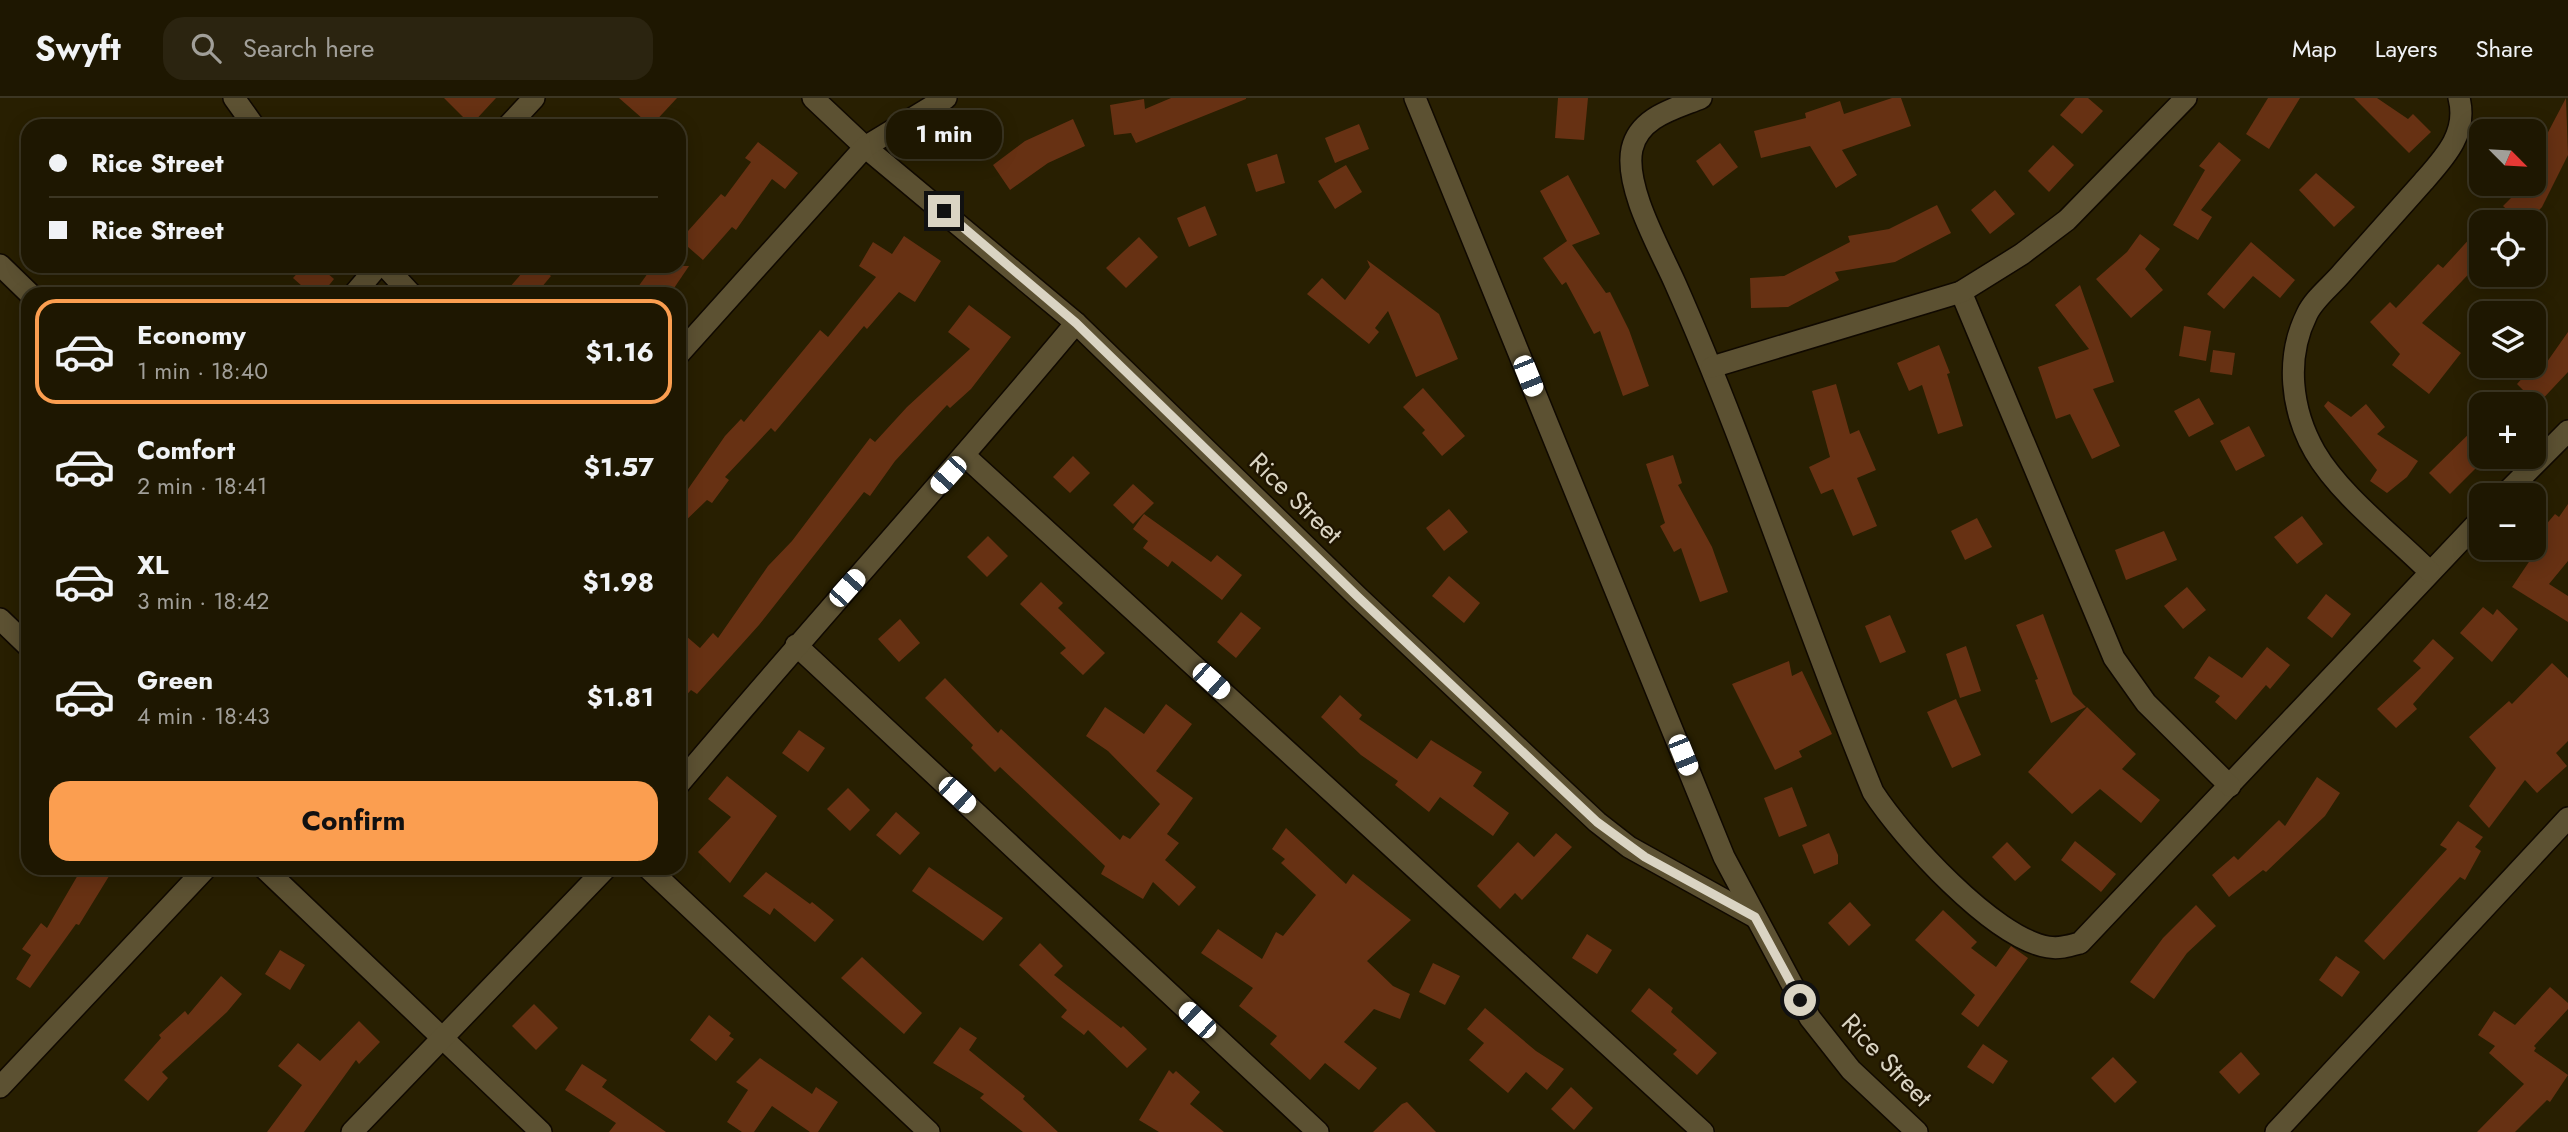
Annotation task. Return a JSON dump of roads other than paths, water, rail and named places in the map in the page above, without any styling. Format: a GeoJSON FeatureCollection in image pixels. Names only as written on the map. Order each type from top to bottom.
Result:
{"type":"FeatureCollection","features":[{"type":"Feature","properties":{"kind":"street"},"geometry":{"type":"LineString","coordinates":[[234,98],[249,119]]}},
{"type":"Feature","properties":{"kind":"street"},"geometry":{"type":"LineString","coordinates":[[514,119],[534,98]]}},
{"type":"Feature","properties":{"kind":"street","name":"Rice Street"},"geometry":{"type":"LineString","coordinates":[[813,98],[865,147],[1076,323],[1358,597],[1597,822],[1640,853],[1755,917]]}},
{"type":"Feature","properties":{"kind":"street"},"geometry":{"type":"LineString","coordinates":[[686,346],[865,147],[946,98]]}},
{"type":"Feature","properties":{"kind":"street","name":"Rice Street"},"geometry":{"type":"LineString","coordinates":[[1415,98],[1724,857],[1810,1018],[1851,1070],[1917,1132]]}},
{"type":"Feature","properties":{"kind":"street"},"geometry":{"type":"LineString","coordinates":[[1701,98],[1658,115],[1645,124],[1637,135],[1631,160],[1640,204],[1712,367],[1873,792],[1893,823],[1921,855],[2008,930],[2034,944],[2049,948],[2080,943],[2469,531]]}},
{"type":"Feature","properties":{"kind":"street"},"geometry":{"type":"LineString","coordinates":[[1712,367],[1961,292],[2022,254],[2067,220],[2186,98]]}},
{"type":"Feature","properties":{"kind":"street"},"geometry":{"type":"LineString","coordinates":[[2429,571],[2333,477],[2314,451],[2296,406],[2293,376],[2295,343],[2308,311],[2452,146],[2459,131],[2462,109],[2459,98]]}},
{"type":"Feature","properties":{"kind":"street"},"geometry":{"type":"LineString","coordinates":[[0,265],[23,287]]}},
{"type":"Feature","properties":{"kind":"street"},"geometry":{"type":"LineString","coordinates":[[360,287],[372,273]]}},
{"type":"Feature","properties":{"kind":"street"},"geometry":{"type":"LineString","coordinates":[[392,273],[404,287]]}},
{"type":"Feature","properties":{"kind":"street"},"geometry":{"type":"LineString","coordinates":[[1961,292],[2114,659],[2146,703],[2230,786]]}},
{"type":"Feature","properties":{"kind":"street"},"geometry":{"type":"LineString","coordinates":[[686,776],[796,645],[965,456],[1076,323]]}},
{"type":"Feature","properties":{"kind":"street"},"geometry":{"type":"LineString","coordinates":[[2516,483],[2568,430]]}},
{"type":"Feature","properties":{"kind":"street"},"geometry":{"type":"LineString","coordinates":[[965,456],[1703,1132]]}},
{"type":"Feature","properties":{"kind":"street"},"geometry":{"type":"LineString","coordinates":[[0,620],[21,640]]}},
{"type":"Feature","properties":{"kind":"street"},"geometry":{"type":"LineString","coordinates":[[796,645],[1318,1132]]}},
{"type":"Feature","properties":{"kind":"street"},"geometry":{"type":"LineString","coordinates":[[2276,1132],[2568,818]]}},
{"type":"Feature","properties":{"kind":"street"},"geometry":{"type":"LineString","coordinates":[[0,1087],[199,875]]}},
{"type":"Feature","properties":{"kind":"street"},"geometry":{"type":"LineString","coordinates":[[271,875],[440,1039],[541,1132]]}},
{"type":"Feature","properties":{"kind":"street"},"geometry":{"type":"LineString","coordinates":[[352,1132],[599,875]]}},
{"type":"Feature","properties":{"kind":"street"},"geometry":{"type":"LineString","coordinates":[[655,875],[929,1132]]}}]}
